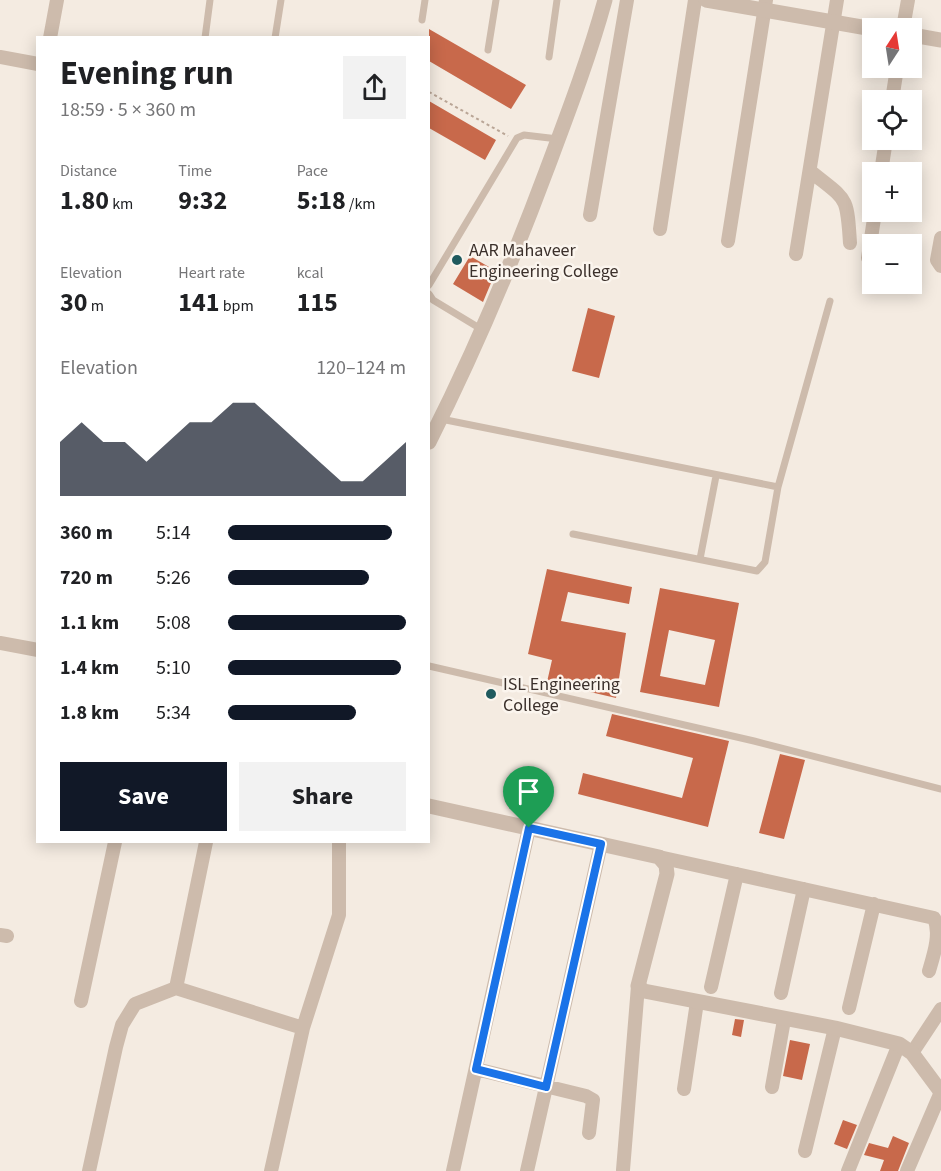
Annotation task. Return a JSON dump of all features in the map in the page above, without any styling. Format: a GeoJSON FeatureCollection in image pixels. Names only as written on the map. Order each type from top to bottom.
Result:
{"type":"FeatureCollection","features":[{"type":"Feature","properties":{"kind":"street"},"geometry":{"type":"LineString","coordinates":[[50,36],[57,0]]}},
{"type":"Feature","properties":{"kind":"street"},"geometry":{"type":"LineString","coordinates":[[430,440],[483,331],[588,61],[605,0]]}},
{"type":"Feature","properties":{"kind":"street"},"geometry":{"type":"LineString","coordinates":[[590,215],[627,0]]}},
{"type":"Feature","properties":{"kind":"street"},"geometry":{"type":"LineString","coordinates":[[660,229],[695,0]]}},
{"type":"Feature","properties":{"kind":"street"},"geometry":{"type":"LineString","coordinates":[[706,0],[765,5],[862,27]]}},
{"type":"Feature","properties":{"kind":"street"},"geometry":{"type":"LineString","coordinates":[[796,254],[837,0]]}},
{"type":"Feature","properties":{"kind":"street"},"geometry":{"type":"LineString","coordinates":[[905,18],[908,0]]}},
{"type":"Feature","properties":{"kind":"street"},"geometry":{"type":"LineString","coordinates":[[728,241],[765,5]]}},
{"type":"Feature","properties":{"kind":"street"},"geometry":{"type":"LineString","coordinates":[[922,37],[941,40]]}},
{"type":"Feature","properties":{"kind":"street"},"geometry":{"type":"LineString","coordinates":[[0,57],[36,64]]}},
{"type":"Feature","properties":{"kind":"street"},"geometry":{"type":"LineString","coordinates":[[810,171],[843,197],[847,205],[850,243]]}},
{"type":"Feature","properties":{"kind":"street"},"geometry":{"type":"LineString","coordinates":[[941,238],[937,260],[941,266]]}},
{"type":"Feature","properties":{"kind":"street"},"geometry":{"type":"LineString","coordinates":[[0,644],[36,650]]}},
{"type":"Feature","properties":{"kind":"street"},"geometry":{"type":"LineString","coordinates":[[430,806],[934,918],[940,925],[940,936],[929,971]]}},
{"type":"Feature","properties":{"kind":"street"},"geometry":{"type":"LineString","coordinates":[[453,1171],[529,828]]}},
{"type":"Feature","properties":{"kind":"street"},"geometry":{"type":"LineString","coordinates":[[81,1001],[115,843]]}},
{"type":"Feature","properties":{"kind":"street"},"geometry":{"type":"LineString","coordinates":[[176,988],[206,843]]}},
{"type":"Feature","properties":{"kind":"street"},"geometry":{"type":"LineString","coordinates":[[271,1171],[303,1028],[339,915],[339,843]]}},
{"type":"Feature","properties":{"kind":"street"},"geometry":{"type":"LineString","coordinates":[[527,1171],[601,844]]}},
{"type":"Feature","properties":{"kind":"street"},"geometry":{"type":"LineString","coordinates":[[623,1170],[638,986],[667,874],[666,865],[659,857]]}},
{"type":"Feature","properties":{"kind":"street"},"geometry":{"type":"LineString","coordinates":[[711,987],[738,874]]}},
{"type":"Feature","properties":{"kind":"street"},"geometry":{"type":"LineString","coordinates":[[781,993],[804,889]]}},
{"type":"Feature","properties":{"kind":"street"},"geometry":{"type":"LineString","coordinates":[[849,1008],[874,904]]}},
{"type":"Feature","properties":{"kind":"street"},"geometry":{"type":"LineString","coordinates":[[638,986],[650,993],[835,1028],[906,1049],[941,1092],[907,1171]]}},
{"type":"Feature","properties":{"kind":"street"},"geometry":{"type":"LineString","coordinates":[[89,1171],[122,1025],[135,1004],[176,988],[303,1028]]}},
{"type":"Feature","properties":{"kind":"street"},"geometry":{"type":"LineString","coordinates":[[684,1089],[697,1002]]}},
{"type":"Feature","properties":{"kind":"street"},"geometry":{"type":"LineString","coordinates":[[848,1171],[906,1049],[926,1031],[941,1009]]}},
{"type":"Feature","properties":{"kind":"street"},"geometry":{"type":"LineString","coordinates":[[772,1087],[784,1020]]}},
{"type":"Feature","properties":{"kind":"street"},"geometry":{"type":"LineString","coordinates":[[805,1151],[835,1028]]}},
{"type":"Feature","properties":{"kind":"street"},"geometry":{"type":"LineString","coordinates":[[926,1031],[941,1035]]}},
{"type":"Feature","properties":{"kind":"street"},"geometry":{"type":"LineString","coordinates":[[476,1069],[586,1096],[593,1100],[589,1133]]}},
{"type":"Feature","properties":{"kind":"lane"},"geometry":{"type":"LineString","coordinates":[[205,36],[210,0]]}},
{"type":"Feature","properties":{"kind":"lane"},"geometry":{"type":"LineString","coordinates":[[275,36],[281,0]]}},
{"type":"Feature","properties":{"kind":"lane"},"geometry":{"type":"LineString","coordinates":[[422,20],[425,0]]}},
{"type":"Feature","properties":{"kind":"lane"},"geometry":{"type":"LineString","coordinates":[[488,50],[496,0]]}},
{"type":"Feature","properties":{"kind":"lane"},"geometry":{"type":"LineString","coordinates":[[549,57],[557,0]]}},
{"type":"Feature","properties":{"kind":"lane"},"geometry":{"type":"LineString","coordinates":[[430,283],[516,140],[524,135],[558,139]]}},
{"type":"Feature","properties":{"kind":"lane"},"geometry":{"type":"LineString","coordinates":[[430,296],[433,300],[483,331]]}},
{"type":"Feature","properties":{"kind":"lane"},"geometry":{"type":"LineString","coordinates":[[573,534],[751,571],[762,568],[778,487],[830,301]]}},
{"type":"Feature","properties":{"kind":"lane"},"geometry":{"type":"LineString","coordinates":[[441,419],[778,487]]}},
{"type":"Feature","properties":{"kind":"lane"},"geometry":{"type":"LineString","coordinates":[[700,559],[716,476]]}},
{"type":"Feature","properties":{"kind":"lane"},"geometry":{"type":"LineString","coordinates":[[430,666],[743,738],[941,789]]}},
{"type":"Feature","properties":{"kind":"path"},"geometry":{"type":"LineString","coordinates":[[430,93],[516,140]]}},
{"type":"Feature","properties":{"kind":"building"},"geometry":{"type":"Polygon","coordinates":[[[429,29],[526,85],[511,109],[430,62],[429,29]]]}},
{"type":"Feature","properties":{"kind":"building"},"geometry":{"type":"Polygon","coordinates":[[[430,102],[496,140],[485,160],[430,129],[430,102]]]}},
{"type":"Feature","properties":{"kind":"building"},"geometry":{"type":"Polygon","coordinates":[[[470,256],[496,271],[483,302],[453,284],[470,256]]]}},
{"type":"Feature","properties":{"kind":"building"},"geometry":{"type":"Polygon","coordinates":[[[588,308],[615,316],[599,378],[572,371],[588,308]]]}},
{"type":"Feature","properties":{"kind":"building"},"geometry":{"type":"Polygon","coordinates":[[[547,569],[632,587],[629,604],[568,592],[561,621],[626,633],[616,698],[547,682],[552,660],[528,654],[547,569]]]}},
{"type":"Feature","properties":{"kind":"building"},"geometry":{"type":"Polygon","coordinates":[[[660,588],[739,603],[719,707],[640,692],[660,588]],[[669,630],[660,676],[705,685],[715,640],[669,630]]]}},
{"type":"Feature","properties":{"kind":"building"},"geometry":{"type":"Polygon","coordinates":[[[612,714],[729,741],[708,827],[578,794],[583,773],[682,798],[693,758],[606,736],[612,714]]]}},
{"type":"Feature","properties":{"kind":"building"},"geometry":{"type":"Polygon","coordinates":[[[780,754],[805,760],[784,839],[759,833],[780,754]]]}},
{"type":"Feature","properties":{"kind":"building"},"geometry":{"type":"Polygon","coordinates":[[[735,1019],[744,1020],[741,1037],[732,1035],[735,1019]]]}},
{"type":"Feature","properties":{"kind":"building"},"geometry":{"type":"Polygon","coordinates":[[[790,1040],[810,1044],[802,1080],[783,1076],[790,1040]]]}},
{"type":"Feature","properties":{"kind":"building"},"geometry":{"type":"Polygon","coordinates":[[[843,1120],[857,1125],[847,1149],[834,1144],[843,1120]]]}},
{"type":"Feature","properties":{"kind":"building"},"geometry":{"type":"Polygon","coordinates":[[[893,1136],[909,1143],[898,1171],[880,1171],[884,1160],[864,1155],[869,1143],[888,1148],[893,1136]]]}},
{"type":"Feature","properties":{"kind":"place","name":"AAR Mahaveer Engineering College"},"geometry":{"type":"Point","coordinates":[457,260]}},
{"type":"Feature","properties":{"kind":"place","name":"ISL Engineering College"},"geometry":{"type":"Point","coordinates":[491,694]}},
{"type":"Feature","properties":{"kind":"route"},"geometry":{"type":"LineString","coordinates":[[529,828],[601,844],[546,1087],[476,1069],[529,828]]}}]}
